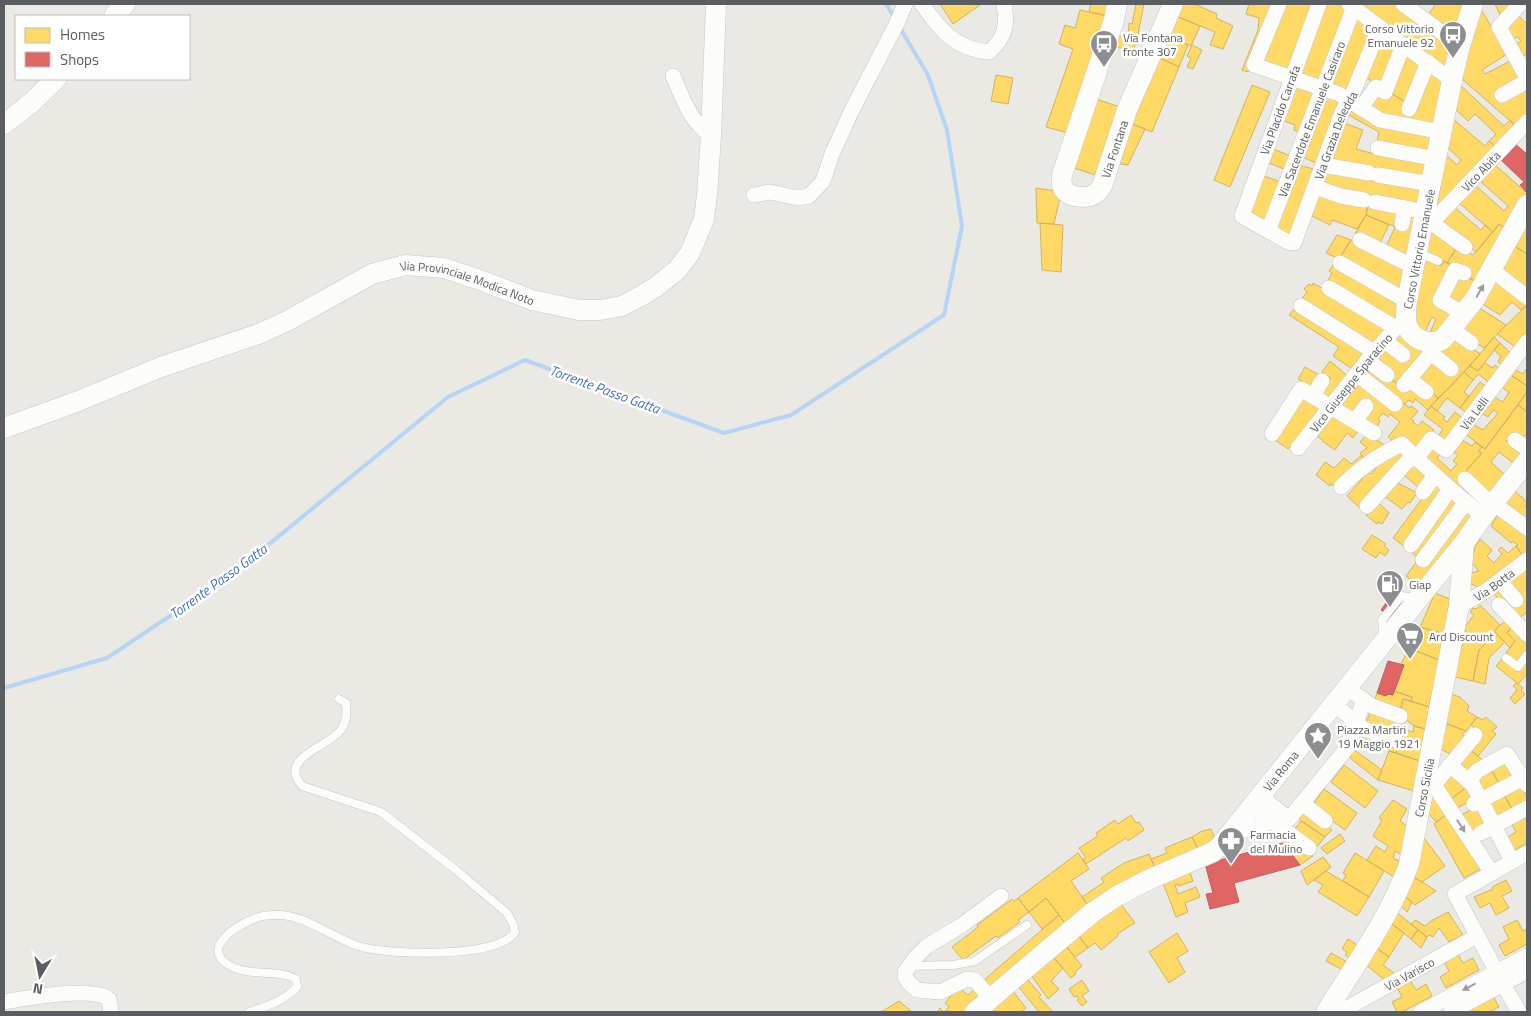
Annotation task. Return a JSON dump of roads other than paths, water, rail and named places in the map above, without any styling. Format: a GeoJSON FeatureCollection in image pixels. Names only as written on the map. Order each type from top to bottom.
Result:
{"type":"FeatureCollection","features":[{"type":"Feature","properties":{"kind":"street"},"geometry":{"type":"LineString","coordinates":[[115,15],[126,4]]}},
{"type":"Feature","properties":{"kind":"street","name":"Via Provinciale Modica Noto"},"geometry":{"type":"LineString","coordinates":[[4,428],[76,402],[161,367],[261,333],[287,321],[372,274],[405,265],[444,268],[532,300],[579,310],[600,310],[622,306],[657,286],[677,270],[690,253],[704,219],[712,136],[716,4]]}},
{"type":"Feature","properties":{"kind":"street"},"geometry":{"type":"LineString","coordinates":[[754,195],[770,192],[798,198],[809,196],[823,181],[832,154],[852,110],[905,4]]}},
{"type":"Feature","properties":{"kind":"street"},"geometry":{"type":"LineString","coordinates":[[922,4],[952,40],[968,48],[989,52],[1001,38],[1005,28],[1004,4]]}},
{"type":"Feature","properties":{"kind":"street","name":"Via Fontana"},"geometry":{"type":"LineString","coordinates":[[1117,4],[1114,20],[1062,175],[1061,185],[1066,192],[1075,196],[1096,194],[1102,186],[1127,110],[1173,4]]}},
{"type":"Feature","properties":{"kind":"street"},"geometry":{"type":"LineString","coordinates":[[1279,4],[1254,65],[1339,94],[1380,120],[1442,132]]}},
{"type":"Feature","properties":{"kind":"street","name":"Via Placido Carrafa"},"geometry":{"type":"LineString","coordinates":[[1268,231],[1242,216],[1320,4]]}},
{"type":"Feature","properties":{"kind":"street"},"geometry":{"type":"LineString","coordinates":[[1405,4],[1460,46]]}},
{"type":"Feature","properties":{"kind":"street","name":"Corso Vittorio Emanuele"},"geometry":{"type":"LineString","coordinates":[[1432,348],[1412,334],[1403,316],[1428,217],[1431,184],[1452,80],[1473,4]]}},
{"type":"Feature","properties":{"kind":"street"},"geometry":{"type":"LineString","coordinates":[[1502,95],[1527,80],[1523,61],[1498,27],[1520,4]]}},
{"type":"Feature","properties":{"kind":"street"},"geometry":{"type":"LineString","coordinates":[[1352,5],[1452,80]]}},
{"type":"Feature","properties":{"kind":"street","name":"Via Sacerdote Emanuele Casiraro"},"geometry":{"type":"LineString","coordinates":[[1268,231],[1352,5]]}},
{"type":"Feature","properties":{"kind":"street","name":"Via Grazia Deledda"},"geometry":{"type":"LineString","coordinates":[[1268,231],[1294,244],[1342,112],[1356,104],[1380,27]]}},
{"type":"Feature","properties":{"kind":"street"},"geometry":{"type":"LineString","coordinates":[[1356,104],[1376,87],[1385,92],[1403,45]]}},
{"type":"Feature","properties":{"kind":"street"},"geometry":{"type":"LineString","coordinates":[[1409,109],[1428,62]]}},
{"type":"Feature","properties":{"kind":"street"},"geometry":{"type":"LineString","coordinates":[[673,76],[689,112],[701,129],[712,136]]}},
{"type":"Feature","properties":{"kind":"street"},"geometry":{"type":"LineString","coordinates":[[6,120],[31,103],[55,80]]}},
{"type":"Feature","properties":{"kind":"street","name":"Vico Abita"},"geometry":{"type":"LineString","coordinates":[[1428,217],[1527,122]]}},
{"type":"Feature","properties":{"kind":"street"},"geometry":{"type":"LineString","coordinates":[[1378,148],[1437,159]]}},
{"type":"Feature","properties":{"kind":"street"},"geometry":{"type":"LineString","coordinates":[[1295,160],[1431,184]]}},
{"type":"Feature","properties":{"kind":"street"},"geometry":{"type":"LineString","coordinates":[[1315,187],[1341,196],[1405,208],[1428,217],[1436,226],[1465,247]]}},
{"type":"Feature","properties":{"kind":"street"},"geometry":{"type":"LineString","coordinates":[[1402,224],[1405,208]]}},
{"type":"Feature","properties":{"kind":"street"},"geometry":{"type":"LineString","coordinates":[[1426,392],[1407,382],[1432,348],[1458,322],[1475,299],[1526,209]]}},
{"type":"Feature","properties":{"kind":"street"},"geometry":{"type":"LineString","coordinates":[[1360,240],[1416,260]]}},
{"type":"Feature","properties":{"kind":"street"},"geometry":{"type":"LineString","coordinates":[[1340,263],[1403,316]]}},
{"type":"Feature","properties":{"kind":"street"},"geometry":{"type":"LineString","coordinates":[[1464,273],[1455,270],[1440,300],[1458,322],[1471,343]]}},
{"type":"Feature","properties":{"kind":"street"},"geometry":{"type":"LineString","coordinates":[[1492,270],[1527,297]]}},
{"type":"Feature","properties":{"kind":"street"},"geometry":{"type":"LineString","coordinates":[[1329,288],[1403,316]]}},
{"type":"Feature","properties":{"kind":"street"},"geometry":{"type":"LineString","coordinates":[[1301,306],[1376,351],[1403,355]]}},
{"type":"Feature","properties":{"kind":"street","name":"Vico Giuseppe Sparacino"},"geometry":{"type":"LineString","coordinates":[[1298,448],[1403,316]]}},
{"type":"Feature","properties":{"kind":"street","name":"Via Lelli"},"geometry":{"type":"LineString","coordinates":[[1415,457],[1431,439],[1446,450],[1527,342]]}},
{"type":"Feature","properties":{"kind":"street"},"geometry":{"type":"LineString","coordinates":[[1432,348],[1451,369]]}},
{"type":"Feature","properties":{"kind":"street"},"geometry":{"type":"LineString","coordinates":[[1376,351],[1387,375]]}},
{"type":"Feature","properties":{"kind":"street"},"geometry":{"type":"LineString","coordinates":[[1357,374],[1396,404]]}},
{"type":"Feature","properties":{"kind":"street"},"geometry":{"type":"LineString","coordinates":[[1313,396],[1322,381]]}},
{"type":"Feature","properties":{"kind":"street"},"geometry":{"type":"LineString","coordinates":[[1272,434],[1301,389],[1374,433]]}},
{"type":"Feature","properties":{"kind":"street"},"geometry":{"type":"LineString","coordinates":[[1355,421],[1366,406]]}},
{"type":"Feature","properties":{"kind":"street"},"geometry":{"type":"LineString","coordinates":[[1515,440],[1527,449]]}},
{"type":"Feature","properties":{"kind":"street"},"geometry":{"type":"LineString","coordinates":[[1341,487],[1354,473],[1375,458],[1402,444],[1450,490],[1466,502],[1490,508],[1527,528]]}},
{"type":"Feature","properties":{"kind":"street"},"geometry":{"type":"LineString","coordinates":[[1367,506],[1415,457]]}},
{"type":"Feature","properties":{"kind":"street","name":"Via Roma"},"geometry":{"type":"LineString","coordinates":[[984,1007],[1094,912],[1117,896],[1150,879],[1213,852],[1464,543],[1527,461]]}},
{"type":"Feature","properties":{"kind":"street"},"geometry":{"type":"LineString","coordinates":[[1423,492],[1435,475]]}},
{"type":"Feature","properties":{"kind":"street"},"geometry":{"type":"LineString","coordinates":[[1464,479],[1490,508]]}},
{"type":"Feature","properties":{"kind":"street"},"geometry":{"type":"LineString","coordinates":[[1411,546],[1450,490]]}},
{"type":"Feature","properties":{"kind":"street"},"geometry":{"type":"LineString","coordinates":[[1423,560],[1466,502]]}},
{"type":"Feature","properties":{"kind":"street","name":"Corso Sicilia"},"geometry":{"type":"LineString","coordinates":[[1326,1012],[1402,884],[1409,864],[1429,784],[1459,606],[1464,543]]}},
{"type":"Feature","properties":{"kind":"street","name":"Via Botta"},"geometry":{"type":"LineString","coordinates":[[1459,606],[1477,596],[1527,561]]}},
{"type":"Feature","properties":{"kind":"street"},"geometry":{"type":"LineString","coordinates":[[1439,574],[1446,573],[1460,579]]}},
{"type":"Feature","properties":{"kind":"street"},"geometry":{"type":"LineString","coordinates":[[1500,580],[1516,600]]}},
{"type":"Feature","properties":{"kind":"street"},"geometry":{"type":"LineString","coordinates":[[1499,605],[1527,634]]}},
{"type":"Feature","properties":{"kind":"street"},"geometry":{"type":"LineString","coordinates":[[1347,688],[1372,706],[1400,716]]}},
{"type":"Feature","properties":{"kind":"street"},"geometry":{"type":"LineString","coordinates":[[1228,835],[1277,817],[1289,819],[1347,748],[1364,700]]}},
{"type":"Feature","properties":{"kind":"street"},"geometry":{"type":"LineString","coordinates":[[1334,704],[1364,729],[1395,740]]}},
{"type":"Feature","properties":{"kind":"street"},"geometry":{"type":"LineString","coordinates":[[1475,735],[1450,765],[1429,784],[1492,873]]}},
{"type":"Feature","properties":{"kind":"street"},"geometry":{"type":"LineString","coordinates":[[1469,781],[1478,771],[1507,754],[1525,781],[1478,802]]}},
{"type":"Feature","properties":{"kind":"street"},"geometry":{"type":"LineString","coordinates":[[1450,765],[1473,785],[1478,802],[1495,826],[1512,861]]}},
{"type":"Feature","properties":{"kind":"street"},"geometry":{"type":"LineString","coordinates":[[1255,800],[1277,817],[1309,848]]}},
{"type":"Feature","properties":{"kind":"street"},"geometry":{"type":"LineString","coordinates":[[1302,803],[1325,821]]}},
{"type":"Feature","properties":{"kind":"street"},"geometry":{"type":"LineString","coordinates":[[1481,833],[1527,808]]}},
{"type":"Feature","properties":{"kind":"street"},"geometry":{"type":"LineString","coordinates":[[1519,1012],[1455,894],[1527,853]]}},
{"type":"Feature","properties":{"kind":"street"},"geometry":{"type":"LineString","coordinates":[[984,1007],[975,980],[967,979],[940,992],[916,990],[905,978],[905,972],[927,946],[962,925],[1001,896]]}},
{"type":"Feature","properties":{"kind":"street","name":"Via Varisco"},"geometry":{"type":"LineString","coordinates":[[1340,1012],[1477,936]]}},
{"type":"Feature","properties":{"kind":"street"},"geometry":{"type":"LineString","coordinates":[[1451,1012],[1527,956]]}},
{"type":"Feature","properties":{"kind":"street"},"geometry":{"type":"LineString","coordinates":[[1421,1012],[1501,977],[1527,971]]}},
{"type":"Feature","properties":{"kind":"street"},"geometry":{"type":"LineString","coordinates":[[4,1002],[44,994],[89,994],[105,996],[109,999],[111,1012]]}},
{"type":"Feature","properties":{"kind":"lane"},"geometry":{"type":"LineString","coordinates":[[1416,260],[1438,261]]}},
{"type":"Feature","properties":{"kind":"lane"},"geometry":{"type":"LineString","coordinates":[[1506,658],[1518,667],[1527,655]]}},
{"type":"Feature","properties":{"kind":"lane"},"geometry":{"type":"LineString","coordinates":[[249,1012],[289,996],[296,987],[296,979],[288,975],[238,970],[225,962],[219,953],[219,946],[224,937],[245,922],[262,916],[294,916],[341,940],[392,952],[453,952],[481,948],[503,942],[512,937],[515,932],[507,913],[382,812],[302,786],[296,780],[296,770],[299,761],[309,752],[334,738],[345,724],[346,704],[339,699]]}},
{"type":"Feature","properties":{"kind":"lane"},"geometry":{"type":"LineString","coordinates":[[909,966],[953,965],[976,962],[1027,925]]}},
{"type":"Feature","properties":{"kind":"waterway","name":"Torrente Passo Gatta"},"geometry":{"type":"LineString","coordinates":[[886,4],[894,17]]}},
{"type":"Feature","properties":{"kind":"waterway","name":"Torrente Passo Gatta"},"geometry":{"type":"LineString","coordinates":[[4,688],[107,658],[234,573],[448,397],[525,360],[724,433],[791,415],[944,315],[962,226],[947,130],[928,75],[900,28]]}},
{"type":"Feature","properties":{"kind":"place","name":"Corso Vittorio Emanuele 92"},"geometry":{"type":"Point","coordinates":[1453,59]}},
{"type":"Feature","properties":{"kind":"place","name":"Via Fontana fronte 307"},"geometry":{"type":"Point","coordinates":[1104,68]}},
{"type":"Feature","properties":{"kind":"place","name":"Giap"},"geometry":{"type":"Point","coordinates":[1390,608]}},
{"type":"Feature","properties":{"kind":"place","name":"Ard Discount"},"geometry":{"type":"Point","coordinates":[1410,660]}},
{"type":"Feature","properties":{"kind":"place","name":"Piazza Martiri 19 Maggio 1921"},"geometry":{"type":"Point","coordinates":[1318,760]}},
{"type":"Feature","properties":{"kind":"place","name":"Farmacia del Mulino"},"geometry":{"type":"Point","coordinates":[1231,865]}}]}
